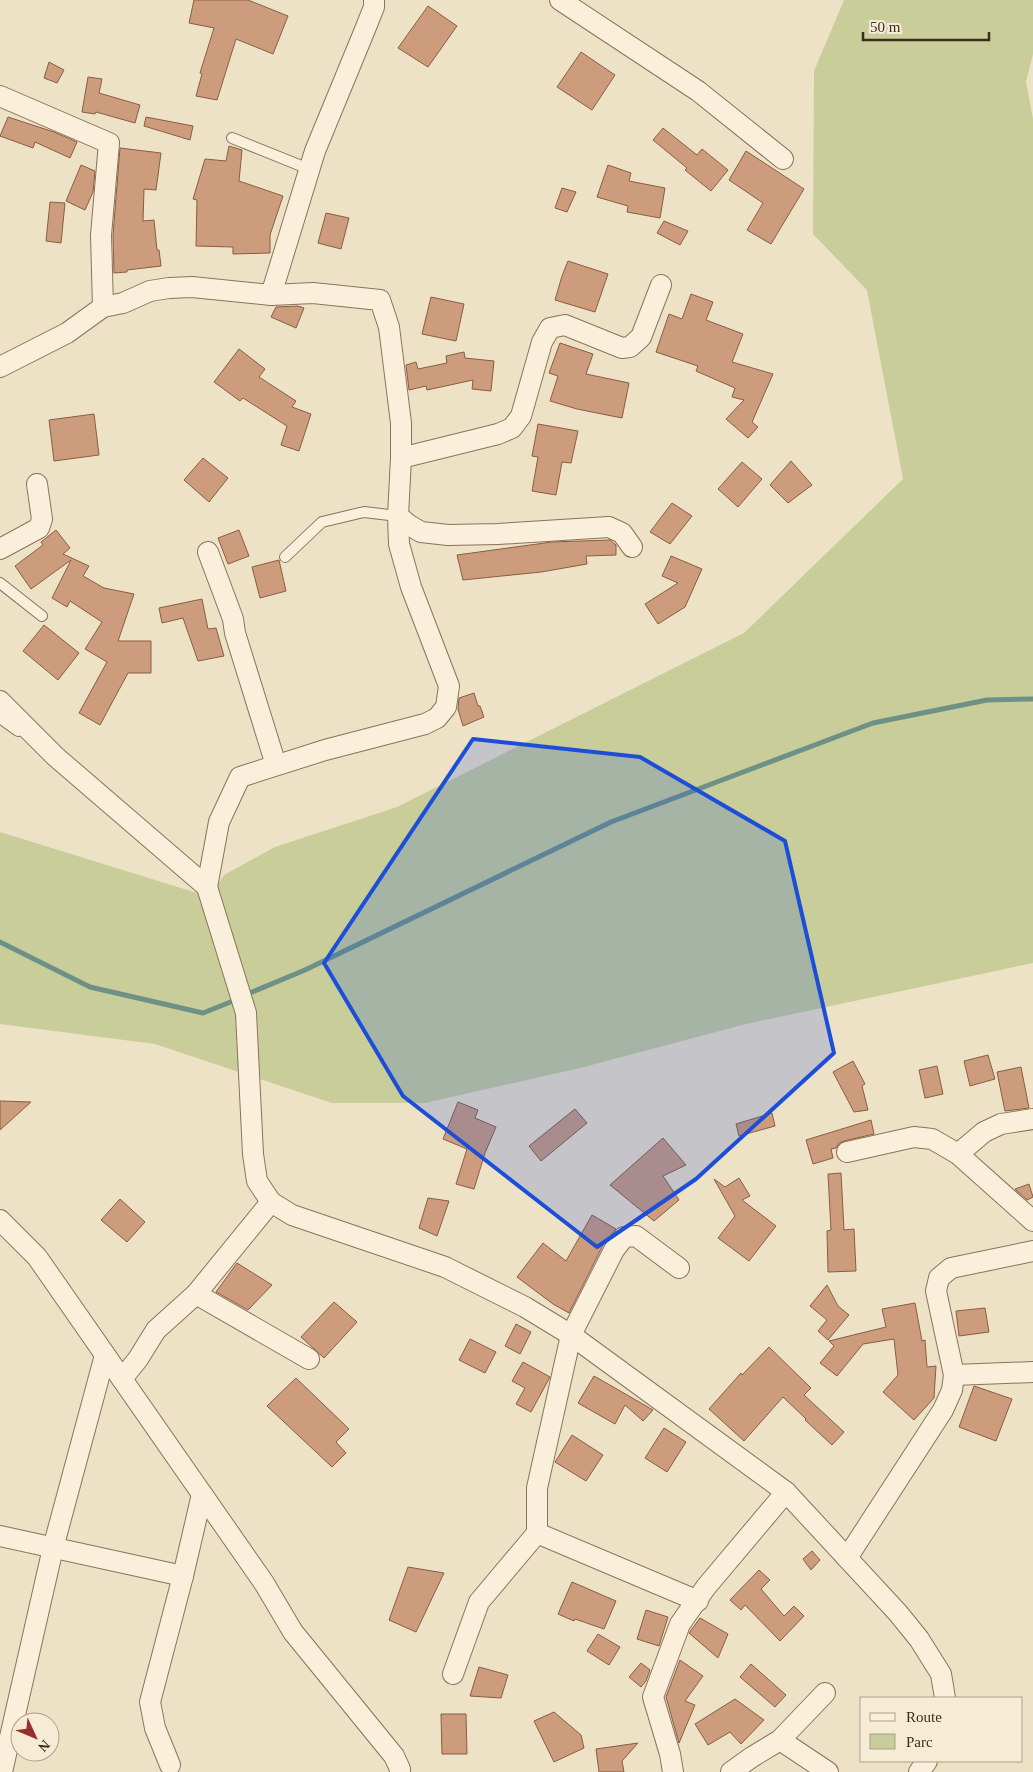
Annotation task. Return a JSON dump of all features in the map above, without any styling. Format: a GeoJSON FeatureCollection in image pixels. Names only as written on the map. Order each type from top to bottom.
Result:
{"type":"FeatureCollection","features":[{"type":"Feature","properties":{"kind":"street"},"geometry":{"type":"LineString","coordinates":[[560,0],[698,91],[783,159]]}},
{"type":"Feature","properties":{"kind":"street"},"geometry":{"type":"LineString","coordinates":[[271,295],[315,151],[375,2]]}},
{"type":"Feature","properties":{"kind":"street"},"geometry":{"type":"LineString","coordinates":[[0,96],[108,143],[101,235],[103,306]]}},
{"type":"Feature","properties":{"kind":"street"},"geometry":{"type":"LineString","coordinates":[[401,458],[498,434],[512,428],[521,416],[542,342],[550,328],[564,325],[622,348],[630,347],[641,337],[661,285]]}},
{"type":"Feature","properties":{"kind":"street"},"geometry":{"type":"LineString","coordinates":[[0,367],[68,333],[103,306],[123,303],[150,291],[169,288],[192,288],[271,295],[312,292],[380,300],[389,327],[400,423],[399,544],[411,587],[450,686],[446,707],[437,718],[425,724],[325,750],[240,777],[219,822],[207,887],[246,1013],[253,1154],[257,1181],[271,1202],[292,1215],[445,1267],[525,1307],[571,1335],[786,1492],[898,1613],[918,1639],[940,1674],[945,1697]]}},
{"type":"Feature","properties":{"kind":"street"},"geometry":{"type":"LineString","coordinates":[[0,549],[38,528],[42,520],[37,484]]}},
{"type":"Feature","properties":{"kind":"street"},"geometry":{"type":"LineString","coordinates":[[398,516],[421,532],[448,535],[609,527],[622,534],[632,547]]}},
{"type":"Feature","properties":{"kind":"street"},"geometry":{"type":"LineString","coordinates":[[208,552],[233,618],[234,633],[276,765]]}},
{"type":"Feature","properties":{"kind":"street"},"geometry":{"type":"LineString","coordinates":[[0,701],[56,757],[207,887]]}},
{"type":"Feature","properties":{"kind":"street"},"geometry":{"type":"LineString","coordinates":[[958,1154],[984,1132],[1001,1124],[1033,1119]]}},
{"type":"Feature","properties":{"kind":"street"},"geometry":{"type":"LineString","coordinates":[[847,1152],[914,1137],[932,1139],[958,1154],[1033,1221]]}},
{"type":"Feature","properties":{"kind":"street"},"geometry":{"type":"LineString","coordinates":[[122,1379],[156,1330],[196,1294],[271,1202]]}},
{"type":"Feature","properties":{"kind":"street"},"geometry":{"type":"LineString","coordinates":[[0,1223],[37,1257],[264,1583],[293,1632],[394,1756],[400,1772]]}},
{"type":"Feature","properties":{"kind":"street"},"geometry":{"type":"LineString","coordinates":[[453,1674],[479,1602],[537,1533],[538,1488],[571,1335],[614,1250],[624,1238],[636,1236],[679,1268]]}},
{"type":"Feature","properties":{"kind":"street"},"geometry":{"type":"LineString","coordinates":[[847,1558],[944,1410],[952,1390],[954,1375],[936,1291],[939,1278],[951,1268],[1033,1251]]}},
{"type":"Feature","properties":{"kind":"street"},"geometry":{"type":"LineString","coordinates":[[196,1294],[309,1359]]}},
{"type":"Feature","properties":{"kind":"street"},"geometry":{"type":"LineString","coordinates":[[2,1772],[53,1548],[105,1355]]}},
{"type":"Feature","properties":{"kind":"street"},"geometry":{"type":"LineString","coordinates":[[954,1375],[1033,1372]]}},
{"type":"Feature","properties":{"kind":"street"},"geometry":{"type":"LineString","coordinates":[[673,1772],[670,1754],[652,1698],[680,1624],[706,1588],[786,1492]]}},
{"type":"Feature","properties":{"kind":"street"},"geometry":{"type":"LineString","coordinates":[[170,1766],[156,1728],[150,1702],[202,1494]]}},
{"type":"Feature","properties":{"kind":"street"},"geometry":{"type":"LineString","coordinates":[[537,1533],[698,1601]]}},
{"type":"Feature","properties":{"kind":"street"},"geometry":{"type":"LineString","coordinates":[[0,1536],[183,1576]]}},
{"type":"Feature","properties":{"kind":"street"},"geometry":{"type":"LineString","coordinates":[[731,1772],[752,1756],[780,1740],[825,1693]]}},
{"type":"Feature","properties":{"kind":"street"},"geometry":{"type":"LineString","coordinates":[[780,1740],[828,1772]]}},
{"type":"Feature","properties":{"kind":"lane"},"geometry":{"type":"LineString","coordinates":[[232,138],[310,169]]}},
{"type":"Feature","properties":{"kind":"lane"},"geometry":{"type":"LineString","coordinates":[[285,558],[322,522],[364,512],[398,516]]}},
{"type":"Feature","properties":{"kind":"lane"},"geometry":{"type":"LineString","coordinates":[[0,582],[42,616]]}},
{"type":"Feature","properties":{"kind":"lane"},"geometry":{"type":"LineString","coordinates":[[0,718],[56,757]]}},
{"type":"Feature","properties":{"kind":"highlighted area"},"geometry":{"type":"Polygon","coordinates":[[[473,739],[640,757],[785,841],[834,1053],[696,1179],[597,1247],[403,1096],[324,963],[473,739]]]}},
{"type":"Feature","properties":{"kind":"green space"},"geometry":{"type":"Polygon","coordinates":[[[844,0],[1033,0],[1033,54],[1026,82],[1033,119],[1033,963],[746,1024],[580,1068],[425,1103],[332,1103],[155,1044],[0,1024],[0,832],[210,897],[224,875],[275,847],[397,807],[744,633],[903,479],[867,290],[813,234],[814,71],[844,0]]]}},
{"type":"Feature","properties":{"kind":"building"},"geometry":{"type":"Polygon","coordinates":[[[194,0],[248,0],[288,16],[273,54],[236,39],[217,100],[196,96],[202,74],[200,73],[214,28],[189,23],[194,0]]]}},
{"type":"Feature","properties":{"kind":"building"},"geometry":{"type":"Polygon","coordinates":[[[428,6],[457,26],[428,67],[398,48],[428,6]]]}},
{"type":"Feature","properties":{"kind":"building"},"geometry":{"type":"Polygon","coordinates":[[[581,52],[615,75],[592,110],[557,87],[581,52]]]}},
{"type":"Feature","properties":{"kind":"building"},"geometry":{"type":"Polygon","coordinates":[[[49,62],[64,70],[57,83],[44,78],[49,62]]]}},
{"type":"Feature","properties":{"kind":"building"},"geometry":{"type":"Polygon","coordinates":[[[88,77],[102,79],[99,93],[140,105],[135,123],[96,112],[95,114],[82,112],[88,77]]]}},
{"type":"Feature","properties":{"kind":"building"},"geometry":{"type":"Polygon","coordinates":[[[8,117],[54,132],[77,142],[70,158],[35,142],[33,148],[0,136],[8,117]]]}},
{"type":"Feature","properties":{"kind":"building"},"geometry":{"type":"Polygon","coordinates":[[[146,117],[193,126],[190,140],[144,126],[146,117]]]}},
{"type":"Feature","properties":{"kind":"building"},"geometry":{"type":"Polygon","coordinates":[[[663,128],[697,155],[702,149],[728,170],[711,191],[653,140],[663,128]]]}},
{"type":"Feature","properties":{"kind":"building"},"geometry":{"type":"Polygon","coordinates":[[[229,146],[242,150],[239,181],[283,196],[270,235],[270,253],[233,254],[233,247],[196,246],[197,200],[193,199],[205,159],[226,161],[229,146]]]}},
{"type":"Feature","properties":{"kind":"building"},"geometry":{"type":"Polygon","coordinates":[[[120,148],[161,153],[156,190],[144,189],[143,221],[154,220],[157,250],[159,250],[161,266],[114,273],[113,235],[120,148]]]}},
{"type":"Feature","properties":{"kind":"building"},"geometry":{"type":"Polygon","coordinates":[[[746,151],[804,189],[771,244],[747,230],[763,203],[729,180],[746,151]]]}},
{"type":"Feature","properties":{"kind":"building"},"geometry":{"type":"Polygon","coordinates":[[[81,165],[95,171],[93,192],[85,210],[66,201],[81,165]]]}},
{"type":"Feature","properties":{"kind":"building"},"geometry":{"type":"Polygon","coordinates":[[[608,165],[631,173],[629,181],[665,188],[660,218],[627,212],[628,206],[597,197],[608,165]]]}},
{"type":"Feature","properties":{"kind":"building"},"geometry":{"type":"Polygon","coordinates":[[[562,188],[576,192],[567,212],[555,208],[562,188]]]}},
{"type":"Feature","properties":{"kind":"building"},"geometry":{"type":"Polygon","coordinates":[[[50,202],[65,203],[61,243],[46,241],[50,202]]]}},
{"type":"Feature","properties":{"kind":"building"},"geometry":{"type":"Polygon","coordinates":[[[326,213],[349,218],[341,249],[318,243],[326,213]]]}},
{"type":"Feature","properties":{"kind":"building"},"geometry":{"type":"Polygon","coordinates":[[[664,221],[688,231],[680,245],[657,233],[664,221]]]}},
{"type":"Feature","properties":{"kind":"building"},"geometry":{"type":"Polygon","coordinates":[[[568,261],[608,274],[595,312],[555,300],[568,261]]]}},
{"type":"Feature","properties":{"kind":"building"},"geometry":{"type":"Polygon","coordinates":[[[691,294],[713,302],[706,320],[743,334],[732,362],[773,374],[752,422],[758,427],[748,438],[726,419],[744,400],[732,397],[735,388],[696,371],[698,366],[656,352],[669,314],[682,319],[691,294]]]}},
{"type":"Feature","properties":{"kind":"building"},"geometry":{"type":"Polygon","coordinates":[[[431,297],[464,304],[456,341],[422,334],[431,297]]]}},
{"type":"Feature","properties":{"kind":"building"},"geometry":{"type":"Polygon","coordinates":[[[298,306],[304,308],[296,328],[271,317],[276,307],[298,306]]]}},
{"type":"Feature","properties":{"kind":"building"},"geometry":{"type":"Polygon","coordinates":[[[560,343],[593,354],[586,374],[629,383],[622,418],[577,409],[550,401],[558,376],[549,373],[560,343]]]}},
{"type":"Feature","properties":{"kind":"building"},"geometry":{"type":"Polygon","coordinates":[[[239,349],[265,369],[259,377],[296,401],[292,407],[311,414],[299,451],[281,445],[287,426],[243,398],[240,401],[214,382],[239,349]]]}},
{"type":"Feature","properties":{"kind":"building"},"geometry":{"type":"Polygon","coordinates":[[[464,352],[465,358],[494,361],[491,391],[472,389],[473,380],[427,390],[426,386],[409,390],[406,365],[416,362],[418,369],[447,363],[446,356],[464,352]]]}},
{"type":"Feature","properties":{"kind":"building"},"geometry":{"type":"Polygon","coordinates":[[[94,414],[99,455],[54,461],[49,420],[94,414]]]}},
{"type":"Feature","properties":{"kind":"building"},"geometry":{"type":"Polygon","coordinates":[[[538,424],[578,431],[571,463],[562,462],[556,495],[532,491],[538,457],[532,456],[538,424]]]}},
{"type":"Feature","properties":{"kind":"building"},"geometry":{"type":"Polygon","coordinates":[[[203,458],[228,478],[209,502],[184,480],[203,458]]]}},
{"type":"Feature","properties":{"kind":"building"},"geometry":{"type":"Polygon","coordinates":[[[791,461],[812,485],[788,503],[770,485],[791,461]]]}},
{"type":"Feature","properties":{"kind":"building"},"geometry":{"type":"Polygon","coordinates":[[[742,462],[762,479],[738,507],[718,489],[742,462]]]}},
{"type":"Feature","properties":{"kind":"building"},"geometry":{"type":"Polygon","coordinates":[[[672,503],[692,516],[670,544],[650,532],[672,503]]]}},
{"type":"Feature","properties":{"kind":"building"},"geometry":{"type":"Polygon","coordinates":[[[56,530],[70,548],[63,554],[89,566],[83,576],[104,588],[134,594],[118,641],[151,641],[151,673],[128,673],[100,725],[79,713],[107,662],[85,649],[102,622],[70,601],[67,607],[52,598],[71,560],[31,589],[15,566],[43,545],[41,542],[56,530]]]}},
{"type":"Feature","properties":{"kind":"building"},"geometry":{"type":"Polygon","coordinates":[[[239,530],[249,556],[228,564],[218,538],[239,530]]]}},
{"type":"Feature","properties":{"kind":"building"},"geometry":{"type":"Polygon","coordinates":[[[610,540],[616,545],[616,555],[586,556],[587,564],[541,572],[463,580],[457,555],[552,542],[610,540]]]}},
{"type":"Feature","properties":{"kind":"building"},"geometry":{"type":"Polygon","coordinates":[[[671,556],[702,569],[685,607],[658,624],[645,604],[678,583],[662,576],[671,556]]]}},
{"type":"Feature","properties":{"kind":"building"},"geometry":{"type":"Polygon","coordinates":[[[279,560],[286,591],[260,598],[252,567],[279,560]]]}},
{"type":"Feature","properties":{"kind":"building"},"geometry":{"type":"Polygon","coordinates":[[[202,599],[208,629],[216,628],[224,656],[198,661],[183,618],[162,623],[159,608],[202,599]]]}},
{"type":"Feature","properties":{"kind":"building"},"geometry":{"type":"Polygon","coordinates":[[[44,625],[79,653],[58,680],[23,651],[44,625]]]}},
{"type":"Feature","properties":{"kind":"building"},"geometry":{"type":"Polygon","coordinates":[[[474,693],[484,717],[463,726],[458,709],[459,698],[474,693]]]}},
{"type":"Feature","properties":{"kind":"building"},"geometry":{"type":"Polygon","coordinates":[[[988,1055],[995,1079],[970,1086],[964,1061],[988,1055]]]}},
{"type":"Feature","properties":{"kind":"building"},"geometry":{"type":"Polygon","coordinates":[[[853,1061],[865,1084],[862,1086],[868,1110],[854,1112],[833,1072],[853,1061]]]}},
{"type":"Feature","properties":{"kind":"building"},"geometry":{"type":"Polygon","coordinates":[[[937,1066],[943,1094],[925,1098],[919,1070],[937,1066]]]}},
{"type":"Feature","properties":{"kind":"building"},"geometry":{"type":"Polygon","coordinates":[[[1021,1067],[1029,1108],[1005,1111],[997,1072],[1021,1067]]]}},
{"type":"Feature","properties":{"kind":"building"},"geometry":{"type":"Polygon","coordinates":[[[0,1101],[31,1102],[0,1130],[0,1101]]]}},
{"type":"Feature","properties":{"kind":"building"},"geometry":{"type":"Polygon","coordinates":[[[458,1102],[478,1110],[475,1118],[496,1127],[485,1153],[474,1189],[456,1184],[467,1149],[443,1139],[458,1102]]]}},
{"type":"Feature","properties":{"kind":"building"},"geometry":{"type":"Polygon","coordinates":[[[575,1109],[587,1123],[541,1161],[529,1146],[575,1109]]]}},
{"type":"Feature","properties":{"kind":"building"},"geometry":{"type":"Polygon","coordinates":[[[772,1113],[775,1126],[739,1136],[736,1124],[772,1113]]]}},
{"type":"Feature","properties":{"kind":"building"},"geometry":{"type":"Polygon","coordinates":[[[871,1120],[874,1134],[839,1143],[836,1148],[831,1149],[833,1158],[813,1164],[806,1140],[871,1120]]]}},
{"type":"Feature","properties":{"kind":"building"},"geometry":{"type":"Polygon","coordinates":[[[663,1138],[686,1165],[663,1176],[679,1200],[654,1221],[610,1185],[663,1138]]]}},
{"type":"Feature","properties":{"kind":"building"},"geometry":{"type":"Polygon","coordinates":[[[841,1173],[844,1230],[854,1229],[856,1271],[828,1272],[827,1231],[831,1230],[828,1174],[841,1173]]]}},
{"type":"Feature","properties":{"kind":"building"},"geometry":{"type":"Polygon","coordinates":[[[739,1178],[750,1196],[742,1200],[776,1226],[749,1261],[718,1238],[735,1216],[714,1179],[725,1187],[739,1178]]]}},
{"type":"Feature","properties":{"kind":"building"},"geometry":{"type":"Polygon","coordinates":[[[1029,1184],[1033,1197],[1027,1200],[1015,1189],[1029,1184]]]}},
{"type":"Feature","properties":{"kind":"building"},"geometry":{"type":"Polygon","coordinates":[[[428,1198],[449,1201],[437,1236],[419,1228],[428,1198]]]}},
{"type":"Feature","properties":{"kind":"building"},"geometry":{"type":"Polygon","coordinates":[[[120,1199],[145,1222],[127,1242],[101,1220],[120,1199]]]}},
{"type":"Feature","properties":{"kind":"building"},"geometry":{"type":"Polygon","coordinates":[[[592,1215],[616,1229],[603,1245],[569,1313],[553,1304],[517,1277],[543,1243],[566,1261],[592,1215]]]}},
{"type":"Feature","properties":{"kind":"building"},"geometry":{"type":"Polygon","coordinates":[[[237,1263],[272,1285],[248,1310],[216,1292],[237,1263]]]}},
{"type":"Feature","properties":{"kind":"building"},"geometry":{"type":"Polygon","coordinates":[[[827,1285],[838,1306],[849,1315],[828,1340],[818,1331],[827,1320],[810,1306],[827,1285]]]}},
{"type":"Feature","properties":{"kind":"building"},"geometry":{"type":"Polygon","coordinates":[[[334,1302],[357,1322],[324,1358],[301,1337],[334,1302]]]}},
{"type":"Feature","properties":{"kind":"building"},"geometry":{"type":"Polygon","coordinates":[[[915,1303],[922,1341],[925,1340],[927,1367],[936,1366],[934,1398],[914,1420],[883,1392],[898,1375],[894,1339],[863,1344],[837,1376],[820,1363],[834,1346],[829,1341],[886,1327],[882,1309],[915,1303]]]}},
{"type":"Feature","properties":{"kind":"building"},"geometry":{"type":"Polygon","coordinates":[[[985,1308],[989,1332],[959,1336],[956,1311],[985,1308]]]}},
{"type":"Feature","properties":{"kind":"building"},"geometry":{"type":"Polygon","coordinates":[[[516,1324],[531,1332],[520,1354],[505,1346],[516,1324]]]}},
{"type":"Feature","properties":{"kind":"building"},"geometry":{"type":"Polygon","coordinates":[[[470,1339],[496,1352],[485,1373],[459,1360],[470,1339]]]}},
{"type":"Feature","properties":{"kind":"building"},"geometry":{"type":"Polygon","coordinates":[[[769,1347],[811,1388],[804,1395],[844,1432],[832,1445],[783,1397],[744,1441],[709,1409],[741,1373],[742,1375],[769,1347]]]}},
{"type":"Feature","properties":{"kind":"building"},"geometry":{"type":"Polygon","coordinates":[[[523,1362],[550,1377],[531,1412],[516,1404],[525,1388],[512,1381],[523,1362]]]}},
{"type":"Feature","properties":{"kind":"building"},"geometry":{"type":"Polygon","coordinates":[[[594,1376],[653,1410],[643,1421],[625,1405],[615,1424],[578,1403],[594,1376]]]}},
{"type":"Feature","properties":{"kind":"building"},"geometry":{"type":"Polygon","coordinates":[[[296,1378],[349,1429],[336,1442],[346,1453],[332,1467],[267,1406],[296,1378]]]}},
{"type":"Feature","properties":{"kind":"building"},"geometry":{"type":"Polygon","coordinates":[[[974,1386],[1012,1399],[996,1441],[959,1427],[974,1386]]]}},
{"type":"Feature","properties":{"kind":"building"},"geometry":{"type":"Polygon","coordinates":[[[664,1428],[686,1442],[667,1472],[645,1458],[664,1428]]]}},
{"type":"Feature","properties":{"kind":"building"},"geometry":{"type":"Polygon","coordinates":[[[572,1435],[603,1455],[586,1481],[555,1462],[572,1435]]]}},
{"type":"Feature","properties":{"kind":"building"},"geometry":{"type":"Polygon","coordinates":[[[812,1551],[820,1560],[811,1570],[803,1559],[812,1551]]]}},
{"type":"Feature","properties":{"kind":"building"},"geometry":{"type":"Polygon","coordinates":[[[408,1567],[444,1573],[416,1632],[389,1620],[408,1567]]]}},
{"type":"Feature","properties":{"kind":"building"},"geometry":{"type":"Polygon","coordinates":[[[759,1570],[770,1580],[761,1589],[784,1616],[794,1606],[804,1616],[780,1641],[745,1605],[741,1610],[730,1600],[759,1570]]]}},
{"type":"Feature","properties":{"kind":"building"},"geometry":{"type":"Polygon","coordinates":[[[572,1582],[616,1601],[604,1629],[575,1619],[574,1621],[558,1614],[572,1582]]]}},
{"type":"Feature","properties":{"kind":"building"},"geometry":{"type":"Polygon","coordinates":[[[646,1610],[668,1617],[659,1646],[637,1639],[646,1610]]]}},
{"type":"Feature","properties":{"kind":"building"},"geometry":{"type":"Polygon","coordinates":[[[700,1618],[728,1634],[718,1658],[689,1633],[700,1618]]]}},
{"type":"Feature","properties":{"kind":"building"},"geometry":{"type":"Polygon","coordinates":[[[598,1634],[620,1647],[609,1665],[587,1651],[598,1634]]]}},
{"type":"Feature","properties":{"kind":"building"},"geometry":{"type":"Polygon","coordinates":[[[680,1660],[703,1676],[685,1701],[695,1705],[679,1743],[666,1697],[680,1660]]]}},
{"type":"Feature","properties":{"kind":"building"},"geometry":{"type":"Polygon","coordinates":[[[641,1663],[650,1670],[646,1681],[641,1687],[629,1677],[641,1663]]]}},
{"type":"Feature","properties":{"kind":"building"},"geometry":{"type":"Polygon","coordinates":[[[751,1664],[786,1695],[775,1707],[740,1677],[751,1664]]]}},
{"type":"Feature","properties":{"kind":"building"},"geometry":{"type":"Polygon","coordinates":[[[479,1667],[508,1675],[501,1698],[470,1696],[479,1667]]]}},
{"type":"Feature","properties":{"kind":"building"},"geometry":{"type":"Polygon","coordinates":[[[735,1699],[764,1720],[741,1744],[730,1732],[708,1745],[695,1724],[735,1699]]]}},
{"type":"Feature","properties":{"kind":"building"},"geometry":{"type":"Polygon","coordinates":[[[554,1712],[581,1735],[584,1748],[554,1762],[534,1721],[554,1712]]]}},
{"type":"Feature","properties":{"kind":"building"},"geometry":{"type":"Polygon","coordinates":[[[441,1714],[466,1714],[467,1754],[442,1754],[441,1714]]]}},
{"type":"Feature","properties":{"kind":"building"},"geometry":{"type":"Polygon","coordinates":[[[638,1743],[622,1761],[624,1772],[599,1772],[596,1749],[638,1743]]]}},
{"type":"Feature","properties":{"kind":"waterway"},"geometry":{"type":"LineString","coordinates":[[245,995],[305,970],[611,822],[873,723],[987,700],[1033,699]]}},
{"type":"Feature","properties":{"kind":"waterway"},"geometry":{"type":"LineString","coordinates":[[0,942],[90,987],[203,1013],[238,999]]}}]}
